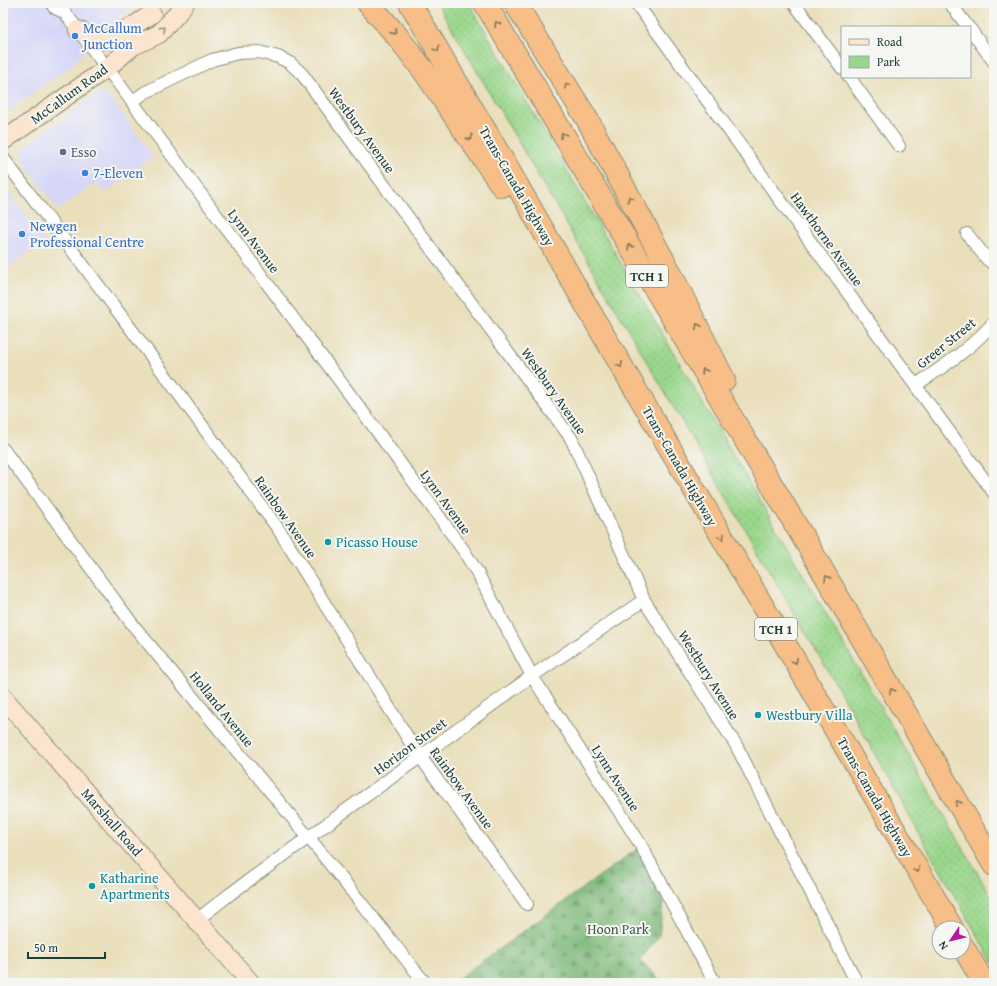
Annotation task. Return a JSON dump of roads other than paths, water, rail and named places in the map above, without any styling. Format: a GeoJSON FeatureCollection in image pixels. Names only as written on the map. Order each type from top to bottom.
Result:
{"type":"FeatureCollection","features":[{"type":"Feature","properties":{"kind":"highway"},"geometry":{"type":"LineString","coordinates":[[368,3],[398,37],[438,92],[601,331]]}},
{"type":"Feature","properties":{"kind":"highway","name":"Trans-Canada Highway"},"geometry":{"type":"LineString","coordinates":[[410,3],[947,920]]}},
{"type":"Feature","properties":{"kind":"highway","name":"TCH 1"},"geometry":{"type":"LineString","coordinates":[[485,3],[810,549],[994,866]]}},
{"type":"Feature","properties":{"kind":"highway"},"geometry":{"type":"LineString","coordinates":[[515,3],[587,119],[671,274],[810,549]]}},
{"type":"Feature","properties":{"kind":"highway"},"geometry":{"type":"LineString","coordinates":[[971,960],[984,983]]}},
{"type":"Feature","properties":{"kind":"main road","name":"McCallum Road"},"geometry":{"type":"LineString","coordinates":[[3,141],[107,68],[133,46],[158,34],[185,3]]}},
{"type":"Feature","properties":{"kind":"main road","name":"McCallum Road"},"geometry":{"type":"LineString","coordinates":[[133,46],[144,24],[158,9]]}},
{"type":"Feature","properties":{"kind":"main road"},"geometry":{"type":"LineString","coordinates":[[78,30],[92,38],[105,40],[158,9]]}},
{"type":"Feature","properties":{"kind":"main road","name":"Marshall Road"},"geometry":{"type":"LineString","coordinates":[[3,697],[251,983]]}},
{"type":"Feature","properties":{"kind":"street","name":"Lynn Avenue"},"geometry":{"type":"LineString","coordinates":[[52,3],[54,7],[64,8],[78,30],[371,423],[464,551],[477,572],[532,676],[640,842],[715,983]]}},
{"type":"Feature","properties":{"kind":"street","name":"Hawthorne Avenue"},"geometry":{"type":"LineString","coordinates":[[636,3],[994,493]]}},
{"type":"Feature","properties":{"kind":"street"},"geometry":{"type":"LineString","coordinates":[[794,3],[841,67]]}},
{"type":"Feature","properties":{"kind":"street"},"geometry":{"type":"LineString","coordinates":[[950,3],[967,26]]}},
{"type":"Feature","properties":{"kind":"street"},"geometry":{"type":"LineString","coordinates":[[971,31],[994,62]]}},
{"type":"Feature","properties":{"kind":"street","name":"Westbury Avenue"},"geometry":{"type":"LineString","coordinates":[[132,102],[144,93],[212,60],[238,53],[259,52],[278,57],[290,63],[302,74],[571,438],[644,600],[736,745],[857,983]]}},
{"type":"Feature","properties":{"kind":"street"},"geometry":{"type":"LineString","coordinates":[[849,78],[899,146]]}},
{"type":"Feature","properties":{"kind":"street","name":"Rainbow Avenue"},"geometry":{"type":"LineString","coordinates":[[3,158],[279,530],[421,757],[527,904]]}},
{"type":"Feature","properties":{"kind":"street"},"geometry":{"type":"LineString","coordinates":[[967,234],[987,259],[994,264]]}},
{"type":"Feature","properties":{"kind":"street","name":"Greer Street"},"geometry":{"type":"LineString","coordinates":[[916,385],[964,352],[977,341],[994,322]]}},
{"type":"Feature","properties":{"kind":"street","name":"Holland Avenue"},"geometry":{"type":"LineString","coordinates":[[3,449],[133,625],[425,983]]}},
{"type":"Feature","properties":{"kind":"street","name":"Horizon Street"},"geometry":{"type":"LineString","coordinates":[[197,920],[230,894],[532,676],[644,600]]}},
{"type":"Feature","properties":{"kind":"place","name":"McCallum Junction"},"geometry":{"type":"Point","coordinates":[75,36]}},
{"type":"Feature","properties":{"kind":"place","name":"Esso"},"geometry":{"type":"Point","coordinates":[63,152]}},
{"type":"Feature","properties":{"kind":"place","name":"7-Eleven"},"geometry":{"type":"Point","coordinates":[85,173]}},
{"type":"Feature","properties":{"kind":"place","name":"Newgen Professional Centre"},"geometry":{"type":"Point","coordinates":[22,234]}},
{"type":"Feature","properties":{"kind":"place","name":"Picasso House"},"geometry":{"type":"Point","coordinates":[328,542]}},
{"type":"Feature","properties":{"kind":"place","name":"Westbury Villa"},"geometry":{"type":"Point","coordinates":[758,715]}},
{"type":"Feature","properties":{"kind":"place","name":"Katharine Apartments"},"geometry":{"type":"Point","coordinates":[92,886]}},
{"type":"Feature","properties":{"kind":"park label","name":"Hoon Park"},"geometry":{"type":"Point","coordinates":[618,929]}}]}
